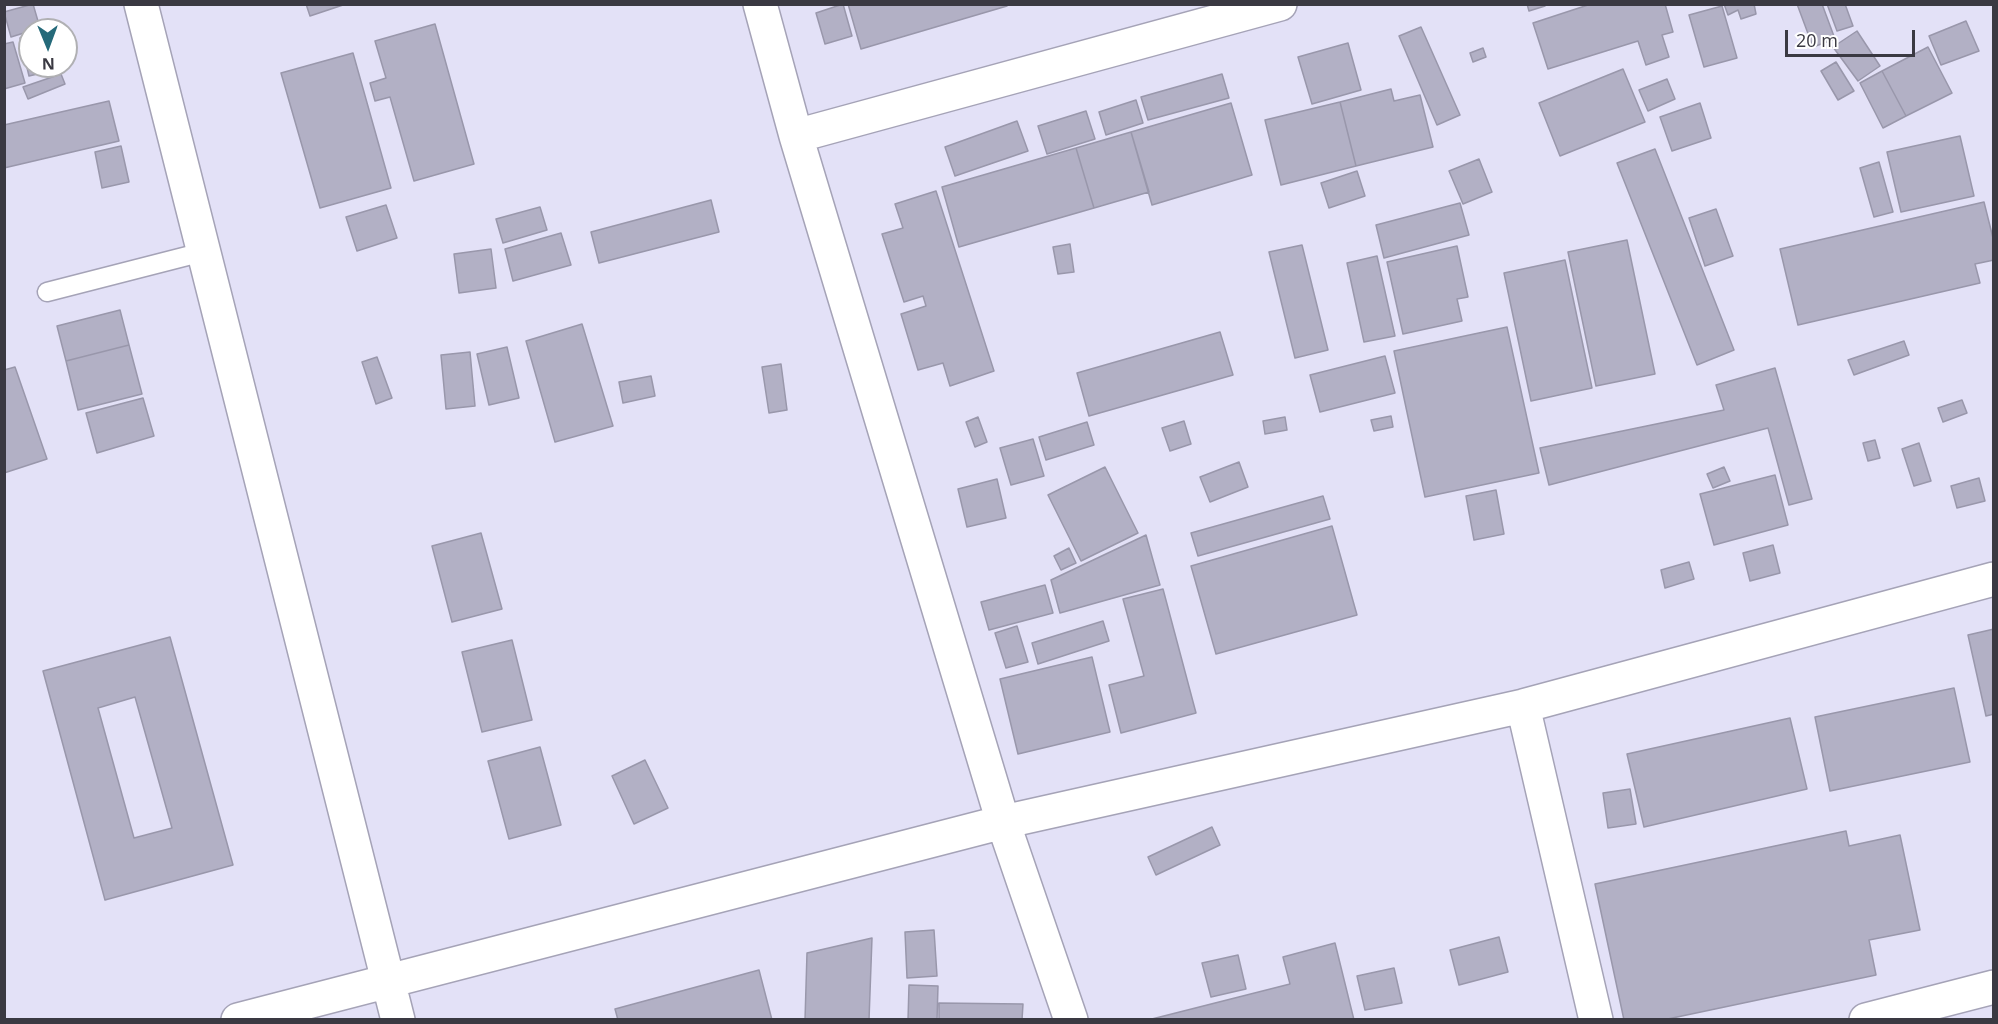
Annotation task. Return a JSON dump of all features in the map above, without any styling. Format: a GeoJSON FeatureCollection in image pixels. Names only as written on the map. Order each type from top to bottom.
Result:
{"type":"FeatureCollection","features":[{"type":"Feature","properties":{"kind":"street"},"geometry":{"type":"LineString","coordinates":[[141,4],[398,1020]]}},
{"type":"Feature","properties":{"kind":"street"},"geometry":{"type":"LineString","coordinates":[[760,4],[796,136],[1003,822],[1071,1020]]}},
{"type":"Feature","properties":{"kind":"street"},"geometry":{"type":"LineString","coordinates":[[796,136],[1280,4]]}},
{"type":"Feature","properties":{"kind":"street"},"geometry":{"type":"LineString","coordinates":[[238,1020],[1003,822],[1523,706],[1994,579]]}},
{"type":"Feature","properties":{"kind":"street"},"geometry":{"type":"LineString","coordinates":[[1523,706],[1596,1020]]}},
{"type":"Feature","properties":{"kind":"street"},"geometry":{"type":"LineString","coordinates":[[1866,1020],[1994,987]]}},
{"type":"Feature","properties":{"kind":"lane"},"geometry":{"type":"LineString","coordinates":[[47,292],[203,252]]}},
{"type":"Feature","properties":{"kind":"building"},"geometry":{"type":"Polygon","coordinates":[[[33,4],[37,18],[18,18],[18,35],[11,37],[4,12],[33,4]]]}},
{"type":"Feature","properties":{"kind":"building"},"geometry":{"type":"Polygon","coordinates":[[[306,4],[346,4],[310,16],[306,4]]]}},
{"type":"Feature","properties":{"kind":"building"},"geometry":{"type":"Polygon","coordinates":[[[843,4],[852,36],[825,44],[816,13],[843,4]]]}},
{"type":"Feature","properties":{"kind":"building"},"geometry":{"type":"Polygon","coordinates":[[[848,4],[1007,4],[1007,6],[861,49],[848,4]]]}},
{"type":"Feature","properties":{"kind":"building"},"geometry":{"type":"Polygon","coordinates":[[[1527,4],[1545,4],[1545,6],[1529,11],[1527,4]]]}},
{"type":"Feature","properties":{"kind":"building"},"geometry":{"type":"Polygon","coordinates":[[[1591,4],[1665,4],[1673,32],[1662,35],[1669,57],[1646,65],[1638,41],[1548,69],[1533,23],[1591,4]]]}},
{"type":"Feature","properties":{"kind":"building"},"geometry":{"type":"Polygon","coordinates":[[[1724,4],[1754,4],[1756,14],[1741,19],[1738,10],[1728,15],[1724,4]]]}},
{"type":"Feature","properties":{"kind":"building"},"geometry":{"type":"Polygon","coordinates":[[[1797,4],[1822,4],[1835,39],[1813,47],[1797,4]]]}},
{"type":"Feature","properties":{"kind":"building"},"geometry":{"type":"Polygon","coordinates":[[[1827,4],[1845,4],[1853,26],[1837,31],[1827,4]]]}},
{"type":"Feature","properties":{"kind":"building"},"geometry":{"type":"Polygon","coordinates":[[[1722,6],[1737,58],[1704,67],[1689,15],[1722,6]]]}},
{"type":"Feature","properties":{"kind":"building"},"geometry":{"type":"Polygon","coordinates":[[[1966,21],[1979,51],[1941,65],[1929,36],[1966,21]]]}},
{"type":"Feature","properties":{"kind":"building"},"geometry":{"type":"Polygon","coordinates":[[[435,24],[474,164],[414,181],[390,97],[375,101],[370,83],[386,78],[375,41],[435,24]]]}},
{"type":"Feature","properties":{"kind":"building"},"geometry":{"type":"Polygon","coordinates":[[[1421,27],[1460,115],[1437,125],[1399,36],[1421,27]]]}},
{"type":"Feature","properties":{"kind":"building"},"geometry":{"type":"Polygon","coordinates":[[[1857,31],[1880,66],[1858,81],[1833,47],[1857,31]]]}},
{"type":"Feature","properties":{"kind":"building"},"geometry":{"type":"Polygon","coordinates":[[[13,42],[18,59],[18,78],[24,78],[25,83],[4,89],[4,44],[13,42]]]}},
{"type":"Feature","properties":{"kind":"building"},"geometry":{"type":"Polygon","coordinates":[[[1348,43],[1361,90],[1312,104],[1298,57],[1348,43]]]}},
{"type":"Feature","properties":{"kind":"building"},"geometry":{"type":"Polygon","coordinates":[[[1928,47],[1952,93],[1906,116],[1882,71],[1928,47]]]}},
{"type":"Feature","properties":{"kind":"building"},"geometry":{"type":"Polygon","coordinates":[[[1483,48],[1486,57],[1473,62],[1470,53],[1483,48]]]}},
{"type":"Feature","properties":{"kind":"building"},"geometry":{"type":"Polygon","coordinates":[[[353,53],[391,188],[320,208],[281,73],[353,53]]]}},
{"type":"Feature","properties":{"kind":"building"},"geometry":{"type":"Polygon","coordinates":[[[1836,62],[1854,91],[1838,100],[1821,71],[1836,62]]]}},
{"type":"Feature","properties":{"kind":"building"},"geometry":{"type":"Polygon","coordinates":[[[1623,69],[1645,122],[1560,156],[1539,103],[1623,69]]]}},
{"type":"Feature","properties":{"kind":"building"},"geometry":{"type":"Polygon","coordinates":[[[1882,71],[1906,116],[1883,128],[1860,83],[1882,71]]]}},
{"type":"Feature","properties":{"kind":"building"},"geometry":{"type":"Polygon","coordinates":[[[1222,74],[1229,98],[1148,120],[1141,97],[1222,74]]]}},
{"type":"Feature","properties":{"kind":"building"},"geometry":{"type":"Polygon","coordinates":[[[49,78],[63,78],[65,84],[28,99],[23,87],[49,78]]]}},
{"type":"Feature","properties":{"kind":"building"},"geometry":{"type":"Polygon","coordinates":[[[1667,79],[1675,99],[1648,111],[1639,90],[1667,79]]]}},
{"type":"Feature","properties":{"kind":"building"},"geometry":{"type":"Polygon","coordinates":[[[1391,89],[1394,101],[1420,95],[1433,147],[1356,166],[1340,102],[1391,89]]]}},
{"type":"Feature","properties":{"kind":"building"},"geometry":{"type":"Polygon","coordinates":[[[1136,100],[1143,123],[1106,135],[1099,112],[1136,100]]]}},
{"type":"Feature","properties":{"kind":"building"},"geometry":{"type":"Polygon","coordinates":[[[109,101],[119,141],[4,168],[4,125],[109,101]]]}},
{"type":"Feature","properties":{"kind":"building"},"geometry":{"type":"Polygon","coordinates":[[[1340,102],[1356,166],[1281,185],[1265,120],[1340,102]]]}},
{"type":"Feature","properties":{"kind":"building"},"geometry":{"type":"Polygon","coordinates":[[[1231,103],[1252,175],[1152,205],[1131,132],[1231,103]]]}},
{"type":"Feature","properties":{"kind":"building"},"geometry":{"type":"Polygon","coordinates":[[[1700,103],[1711,138],[1672,151],[1660,117],[1700,103]]]}},
{"type":"Feature","properties":{"kind":"building"},"geometry":{"type":"Polygon","coordinates":[[[1086,111],[1095,139],[1047,154],[1038,126],[1086,111]]]}},
{"type":"Feature","properties":{"kind":"building"},"geometry":{"type":"Polygon","coordinates":[[[1017,121],[1028,151],[955,176],[945,147],[1017,121]]]}},
{"type":"Feature","properties":{"kind":"building"},"geometry":{"type":"Polygon","coordinates":[[[1131,132],[1149,192],[1094,208],[1076,148],[1131,132]]]}},
{"type":"Feature","properties":{"kind":"building"},"geometry":{"type":"Polygon","coordinates":[[[1960,136],[1974,196],[1901,212],[1887,152],[1960,136]]]}},
{"type":"Feature","properties":{"kind":"building"},"geometry":{"type":"Polygon","coordinates":[[[121,146],[129,182],[102,188],[95,152],[121,146]]]}},
{"type":"Feature","properties":{"kind":"building"},"geometry":{"type":"Polygon","coordinates":[[[1076,148],[1094,208],[959,247],[942,187],[1076,148]]]}},
{"type":"Feature","properties":{"kind":"building"},"geometry":{"type":"Polygon","coordinates":[[[1655,149],[1734,350],[1697,365],[1617,163],[1655,149]]]}},
{"type":"Feature","properties":{"kind":"building"},"geometry":{"type":"Polygon","coordinates":[[[1479,159],[1492,192],[1463,204],[1449,171],[1479,159]]]}},
{"type":"Feature","properties":{"kind":"building"},"geometry":{"type":"Polygon","coordinates":[[[1879,162],[1893,212],[1874,217],[1860,168],[1879,162]]]}},
{"type":"Feature","properties":{"kind":"building"},"geometry":{"type":"Polygon","coordinates":[[[1357,171],[1365,196],[1329,208],[1321,183],[1357,171]]]}},
{"type":"Feature","properties":{"kind":"building"},"geometry":{"type":"Polygon","coordinates":[[[936,191],[994,371],[950,386],[943,363],[918,370],[901,314],[926,306],[923,296],[904,302],[882,234],[903,228],[895,204],[936,191]]]}},
{"type":"Feature","properties":{"kind":"building"},"geometry":{"type":"Polygon","coordinates":[[[711,200],[719,232],[599,263],[591,232],[711,200]]]}},
{"type":"Feature","properties":{"kind":"building"},"geometry":{"type":"Polygon","coordinates":[[[1984,202],[1994,242],[1994,260],[1975,264],[1980,283],[1798,325],[1780,249],[1984,202]]]}},
{"type":"Feature","properties":{"kind":"building"},"geometry":{"type":"Polygon","coordinates":[[[1460,203],[1469,235],[1384,258],[1376,225],[1460,203]]]}},
{"type":"Feature","properties":{"kind":"building"},"geometry":{"type":"Polygon","coordinates":[[[386,205],[397,238],[357,251],[346,217],[386,205]]]}},
{"type":"Feature","properties":{"kind":"building"},"geometry":{"type":"Polygon","coordinates":[[[540,207],[547,230],[503,243],[496,219],[540,207]]]}},
{"type":"Feature","properties":{"kind":"building"},"geometry":{"type":"Polygon","coordinates":[[[1716,209],[1733,256],[1705,266],[1689,218],[1716,209]]]}},
{"type":"Feature","properties":{"kind":"building"},"geometry":{"type":"Polygon","coordinates":[[[561,233],[571,265],[513,281],[505,249],[561,233]]]}},
{"type":"Feature","properties":{"kind":"building"},"geometry":{"type":"Polygon","coordinates":[[[1627,240],[1655,374],[1596,386],[1568,252],[1627,240]]]}},
{"type":"Feature","properties":{"kind":"building"},"geometry":{"type":"Polygon","coordinates":[[[1070,244],[1074,272],[1058,274],[1053,247],[1070,244]]]}},
{"type":"Feature","properties":{"kind":"building"},"geometry":{"type":"Polygon","coordinates":[[[1302,245],[1328,350],[1295,358],[1269,252],[1302,245]]]}},
{"type":"Feature","properties":{"kind":"building"},"geometry":{"type":"Polygon","coordinates":[[[1457,246],[1468,297],[1457,299],[1462,321],[1403,334],[1387,262],[1457,246]]]}},
{"type":"Feature","properties":{"kind":"building"},"geometry":{"type":"Polygon","coordinates":[[[491,249],[496,288],[459,293],[454,254],[491,249]]]}},
{"type":"Feature","properties":{"kind":"building"},"geometry":{"type":"Polygon","coordinates":[[[1377,256],[1395,336],[1364,342],[1347,263],[1377,256]]]}},
{"type":"Feature","properties":{"kind":"building"},"geometry":{"type":"Polygon","coordinates":[[[1565,260],[1592,388],[1531,401],[1504,273],[1565,260]]]}},
{"type":"Feature","properties":{"kind":"building"},"geometry":{"type":"Polygon","coordinates":[[[120,310],[129,345],[66,361],[57,326],[120,310]]]}},
{"type":"Feature","properties":{"kind":"building"},"geometry":{"type":"Polygon","coordinates":[[[582,324],[613,426],[555,442],[526,341],[582,324]]]}},
{"type":"Feature","properties":{"kind":"building"},"geometry":{"type":"Polygon","coordinates":[[[1507,327],[1539,473],[1425,497],[1394,351],[1507,327]]]}},
{"type":"Feature","properties":{"kind":"building"},"geometry":{"type":"Polygon","coordinates":[[[1220,332],[1233,375],[1089,416],[1077,373],[1220,332]]]}},
{"type":"Feature","properties":{"kind":"building"},"geometry":{"type":"Polygon","coordinates":[[[1904,341],[1909,355],[1854,375],[1848,360],[1904,341]]]}},
{"type":"Feature","properties":{"kind":"building"},"geometry":{"type":"Polygon","coordinates":[[[129,345],[142,394],[78,410],[66,361],[129,345]]]}},
{"type":"Feature","properties":{"kind":"building"},"geometry":{"type":"Polygon","coordinates":[[[507,347],[519,398],[489,405],[477,354],[507,347]]]}},
{"type":"Feature","properties":{"kind":"building"},"geometry":{"type":"Polygon","coordinates":[[[470,352],[475,406],[446,409],[441,355],[470,352]]]}},
{"type":"Feature","properties":{"kind":"building"},"geometry":{"type":"Polygon","coordinates":[[[1385,356],[1395,393],[1320,412],[1310,375],[1385,356]]]}},
{"type":"Feature","properties":{"kind":"building"},"geometry":{"type":"Polygon","coordinates":[[[377,357],[392,398],[376,404],[362,362],[377,357]]]}},
{"type":"Feature","properties":{"kind":"building"},"geometry":{"type":"Polygon","coordinates":[[[781,364],[787,410],[769,413],[762,367],[781,364]]]}},
{"type":"Feature","properties":{"kind":"building"},"geometry":{"type":"Polygon","coordinates":[[[15,367],[47,459],[4,473],[4,370],[15,367]]]}},
{"type":"Feature","properties":{"kind":"building"},"geometry":{"type":"Polygon","coordinates":[[[1775,368],[1812,499],[1789,505],[1768,428],[1549,485],[1540,448],[1724,410],[1716,385],[1775,368]]]}},
{"type":"Feature","properties":{"kind":"building"},"geometry":{"type":"Polygon","coordinates":[[[651,376],[655,396],[623,403],[619,382],[651,376]]]}},
{"type":"Feature","properties":{"kind":"building"},"geometry":{"type":"Polygon","coordinates":[[[143,398],[154,436],[97,453],[86,413],[143,398]]]}},
{"type":"Feature","properties":{"kind":"building"},"geometry":{"type":"Polygon","coordinates":[[[1962,400],[1967,413],[1943,422],[1938,408],[1962,400]]]}},
{"type":"Feature","properties":{"kind":"building"},"geometry":{"type":"Polygon","coordinates":[[[1391,416],[1393,427],[1374,431],[1371,420],[1391,416]]]}},
{"type":"Feature","properties":{"kind":"building"},"geometry":{"type":"Polygon","coordinates":[[[978,417],[987,442],[975,447],[966,422],[978,417]]]}},
{"type":"Feature","properties":{"kind":"building"},"geometry":{"type":"Polygon","coordinates":[[[1285,417],[1287,430],[1265,434],[1263,421],[1285,417]]]}},
{"type":"Feature","properties":{"kind":"building"},"geometry":{"type":"Polygon","coordinates":[[[1184,421],[1191,444],[1170,451],[1162,428],[1184,421]]]}},
{"type":"Feature","properties":{"kind":"building"},"geometry":{"type":"Polygon","coordinates":[[[1087,422],[1094,445],[1046,460],[1039,437],[1087,422]]]}},
{"type":"Feature","properties":{"kind":"building"},"geometry":{"type":"Polygon","coordinates":[[[1033,439],[1044,476],[1011,485],[1000,448],[1033,439]]]}},
{"type":"Feature","properties":{"kind":"building"},"geometry":{"type":"Polygon","coordinates":[[[1875,440],[1880,458],[1868,461],[1863,443],[1875,440]]]}},
{"type":"Feature","properties":{"kind":"building"},"geometry":{"type":"Polygon","coordinates":[[[1919,443],[1931,481],[1914,486],[1902,449],[1919,443]]]}},
{"type":"Feature","properties":{"kind":"building"},"geometry":{"type":"Polygon","coordinates":[[[1239,462],[1248,487],[1210,502],[1200,477],[1239,462]]]}},
{"type":"Feature","properties":{"kind":"building"},"geometry":{"type":"Polygon","coordinates":[[[1105,467],[1138,533],[1081,561],[1048,495],[1105,467]]]}},
{"type":"Feature","properties":{"kind":"building"},"geometry":{"type":"Polygon","coordinates":[[[1724,467],[1730,481],[1713,488],[1707,474],[1724,467]]]}},
{"type":"Feature","properties":{"kind":"building"},"geometry":{"type":"Polygon","coordinates":[[[1775,475],[1788,525],[1714,545],[1700,494],[1775,475]]]}},
{"type":"Feature","properties":{"kind":"building"},"geometry":{"type":"Polygon","coordinates":[[[1979,478],[1985,501],[1957,508],[1951,486],[1979,478]]]}},
{"type":"Feature","properties":{"kind":"building"},"geometry":{"type":"Polygon","coordinates":[[[997,479],[1006,518],[967,527],[958,489],[997,479]]]}},
{"type":"Feature","properties":{"kind":"building"},"geometry":{"type":"Polygon","coordinates":[[[1496,490],[1504,534],[1474,540],[1466,496],[1496,490]]]}},
{"type":"Feature","properties":{"kind":"building"},"geometry":{"type":"Polygon","coordinates":[[[1323,496],[1330,519],[1198,556],[1191,533],[1323,496]]]}},
{"type":"Feature","properties":{"kind":"building"},"geometry":{"type":"Polygon","coordinates":[[[1332,526],[1357,615],[1216,654],[1191,566],[1332,526]]]}},
{"type":"Feature","properties":{"kind":"building"},"geometry":{"type":"Polygon","coordinates":[[[481,533],[502,609],[452,622],[432,546],[481,533]]]}},
{"type":"Feature","properties":{"kind":"building"},"geometry":{"type":"Polygon","coordinates":[[[1146,535],[1160,585],[1060,613],[1051,580],[1146,535]]]}},
{"type":"Feature","properties":{"kind":"building"},"geometry":{"type":"Polygon","coordinates":[[[1773,545],[1780,573],[1750,581],[1743,553],[1773,545]]]}},
{"type":"Feature","properties":{"kind":"building"},"geometry":{"type":"Polygon","coordinates":[[[1069,548],[1076,563],[1061,570],[1054,556],[1069,548]]]}},
{"type":"Feature","properties":{"kind":"building"},"geometry":{"type":"Polygon","coordinates":[[[1689,562],[1694,579],[1665,588],[1661,570],[1689,562]]]}},
{"type":"Feature","properties":{"kind":"building"},"geometry":{"type":"Polygon","coordinates":[[[1045,585],[1053,613],[989,630],[981,602],[1045,585]]]}},
{"type":"Feature","properties":{"kind":"building"},"geometry":{"type":"Polygon","coordinates":[[[1163,589],[1196,713],[1121,733],[1109,685],[1144,676],[1123,599],[1163,589]]]}},
{"type":"Feature","properties":{"kind":"building"},"geometry":{"type":"Polygon","coordinates":[[[1103,621],[1109,641],[1038,664],[1032,643],[1103,621]]]}},
{"type":"Feature","properties":{"kind":"building"},"geometry":{"type":"Polygon","coordinates":[[[1017,626],[1028,662],[1006,668],[995,633],[1017,626]]]}},
{"type":"Feature","properties":{"kind":"building"},"geometry":{"type":"Polygon","coordinates":[[[1994,629],[1994,714],[1986,716],[1968,635],[1994,629]]]}},
{"type":"Feature","properties":{"kind":"building"},"geometry":{"type":"Polygon","coordinates":[[[170,637],[233,865],[105,900],[43,671],[170,637]],[[135,697],[98,708],[134,838],[172,828],[135,697]]]}},
{"type":"Feature","properties":{"kind":"building"},"geometry":{"type":"Polygon","coordinates":[[[512,640],[532,720],[482,732],[462,652],[512,640]]]}},
{"type":"Feature","properties":{"kind":"building"},"geometry":{"type":"Polygon","coordinates":[[[1092,657],[1110,732],[1018,754],[1000,679],[1092,657]]]}},
{"type":"Feature","properties":{"kind":"building"},"geometry":{"type":"Polygon","coordinates":[[[1954,688],[1970,762],[1830,791],[1815,717],[1954,688]]]}},
{"type":"Feature","properties":{"kind":"building"},"geometry":{"type":"Polygon","coordinates":[[[1790,718],[1807,789],[1644,827],[1627,754],[1790,718]]]}},
{"type":"Feature","properties":{"kind":"building"},"geometry":{"type":"Polygon","coordinates":[[[540,747],[561,825],[509,839],[488,761],[540,747]]]}},
{"type":"Feature","properties":{"kind":"building"},"geometry":{"type":"Polygon","coordinates":[[[645,760],[668,808],[634,824],[612,776],[645,760]]]}},
{"type":"Feature","properties":{"kind":"building"},"geometry":{"type":"Polygon","coordinates":[[[1630,789],[1636,824],[1608,828],[1603,793],[1630,789]]]}},
{"type":"Feature","properties":{"kind":"building"},"geometry":{"type":"Polygon","coordinates":[[[1212,827],[1220,845],[1156,875],[1148,857],[1212,827]]]}},
{"type":"Feature","properties":{"kind":"building"},"geometry":{"type":"Polygon","coordinates":[[[1846,831],[1849,846],[1900,835],[1920,930],[1869,940],[1876,975],[1663,1020],[1624,1020],[1595,884],[1846,831]]]}},
{"type":"Feature","properties":{"kind":"building"},"geometry":{"type":"Polygon","coordinates":[[[934,930],[937,976],[907,978],[905,932],[934,930]]]}},
{"type":"Feature","properties":{"kind":"building"},"geometry":{"type":"Polygon","coordinates":[[[1499,937],[1508,972],[1459,985],[1450,950],[1499,937]]]}},
{"type":"Feature","properties":{"kind":"building"},"geometry":{"type":"Polygon","coordinates":[[[872,938],[869,1020],[805,1020],[807,953],[872,938]]]}},
{"type":"Feature","properties":{"kind":"building"},"geometry":{"type":"Polygon","coordinates":[[[1335,943],[1354,1020],[1148,1020],[1290,984],[1283,957],[1335,943]]]}},
{"type":"Feature","properties":{"kind":"building"},"geometry":{"type":"Polygon","coordinates":[[[1238,955],[1246,989],[1211,997],[1202,963],[1238,955]]]}},
{"type":"Feature","properties":{"kind":"building"},"geometry":{"type":"Polygon","coordinates":[[[1394,968],[1402,1003],[1365,1010],[1357,976],[1394,968]]]}},
{"type":"Feature","properties":{"kind":"building"},"geometry":{"type":"Polygon","coordinates":[[[759,970],[772,1020],[618,1020],[615,1009],[759,970]]]}},
{"type":"Feature","properties":{"kind":"building"},"geometry":{"type":"Polygon","coordinates":[[[909,985],[938,986],[937,1020],[908,1020],[909,985]]]}},
{"type":"Feature","properties":{"kind":"building"},"geometry":{"type":"Polygon","coordinates":[[[939,1003],[1023,1004],[1022,1020],[939,1020],[939,1003]]]}}]}
